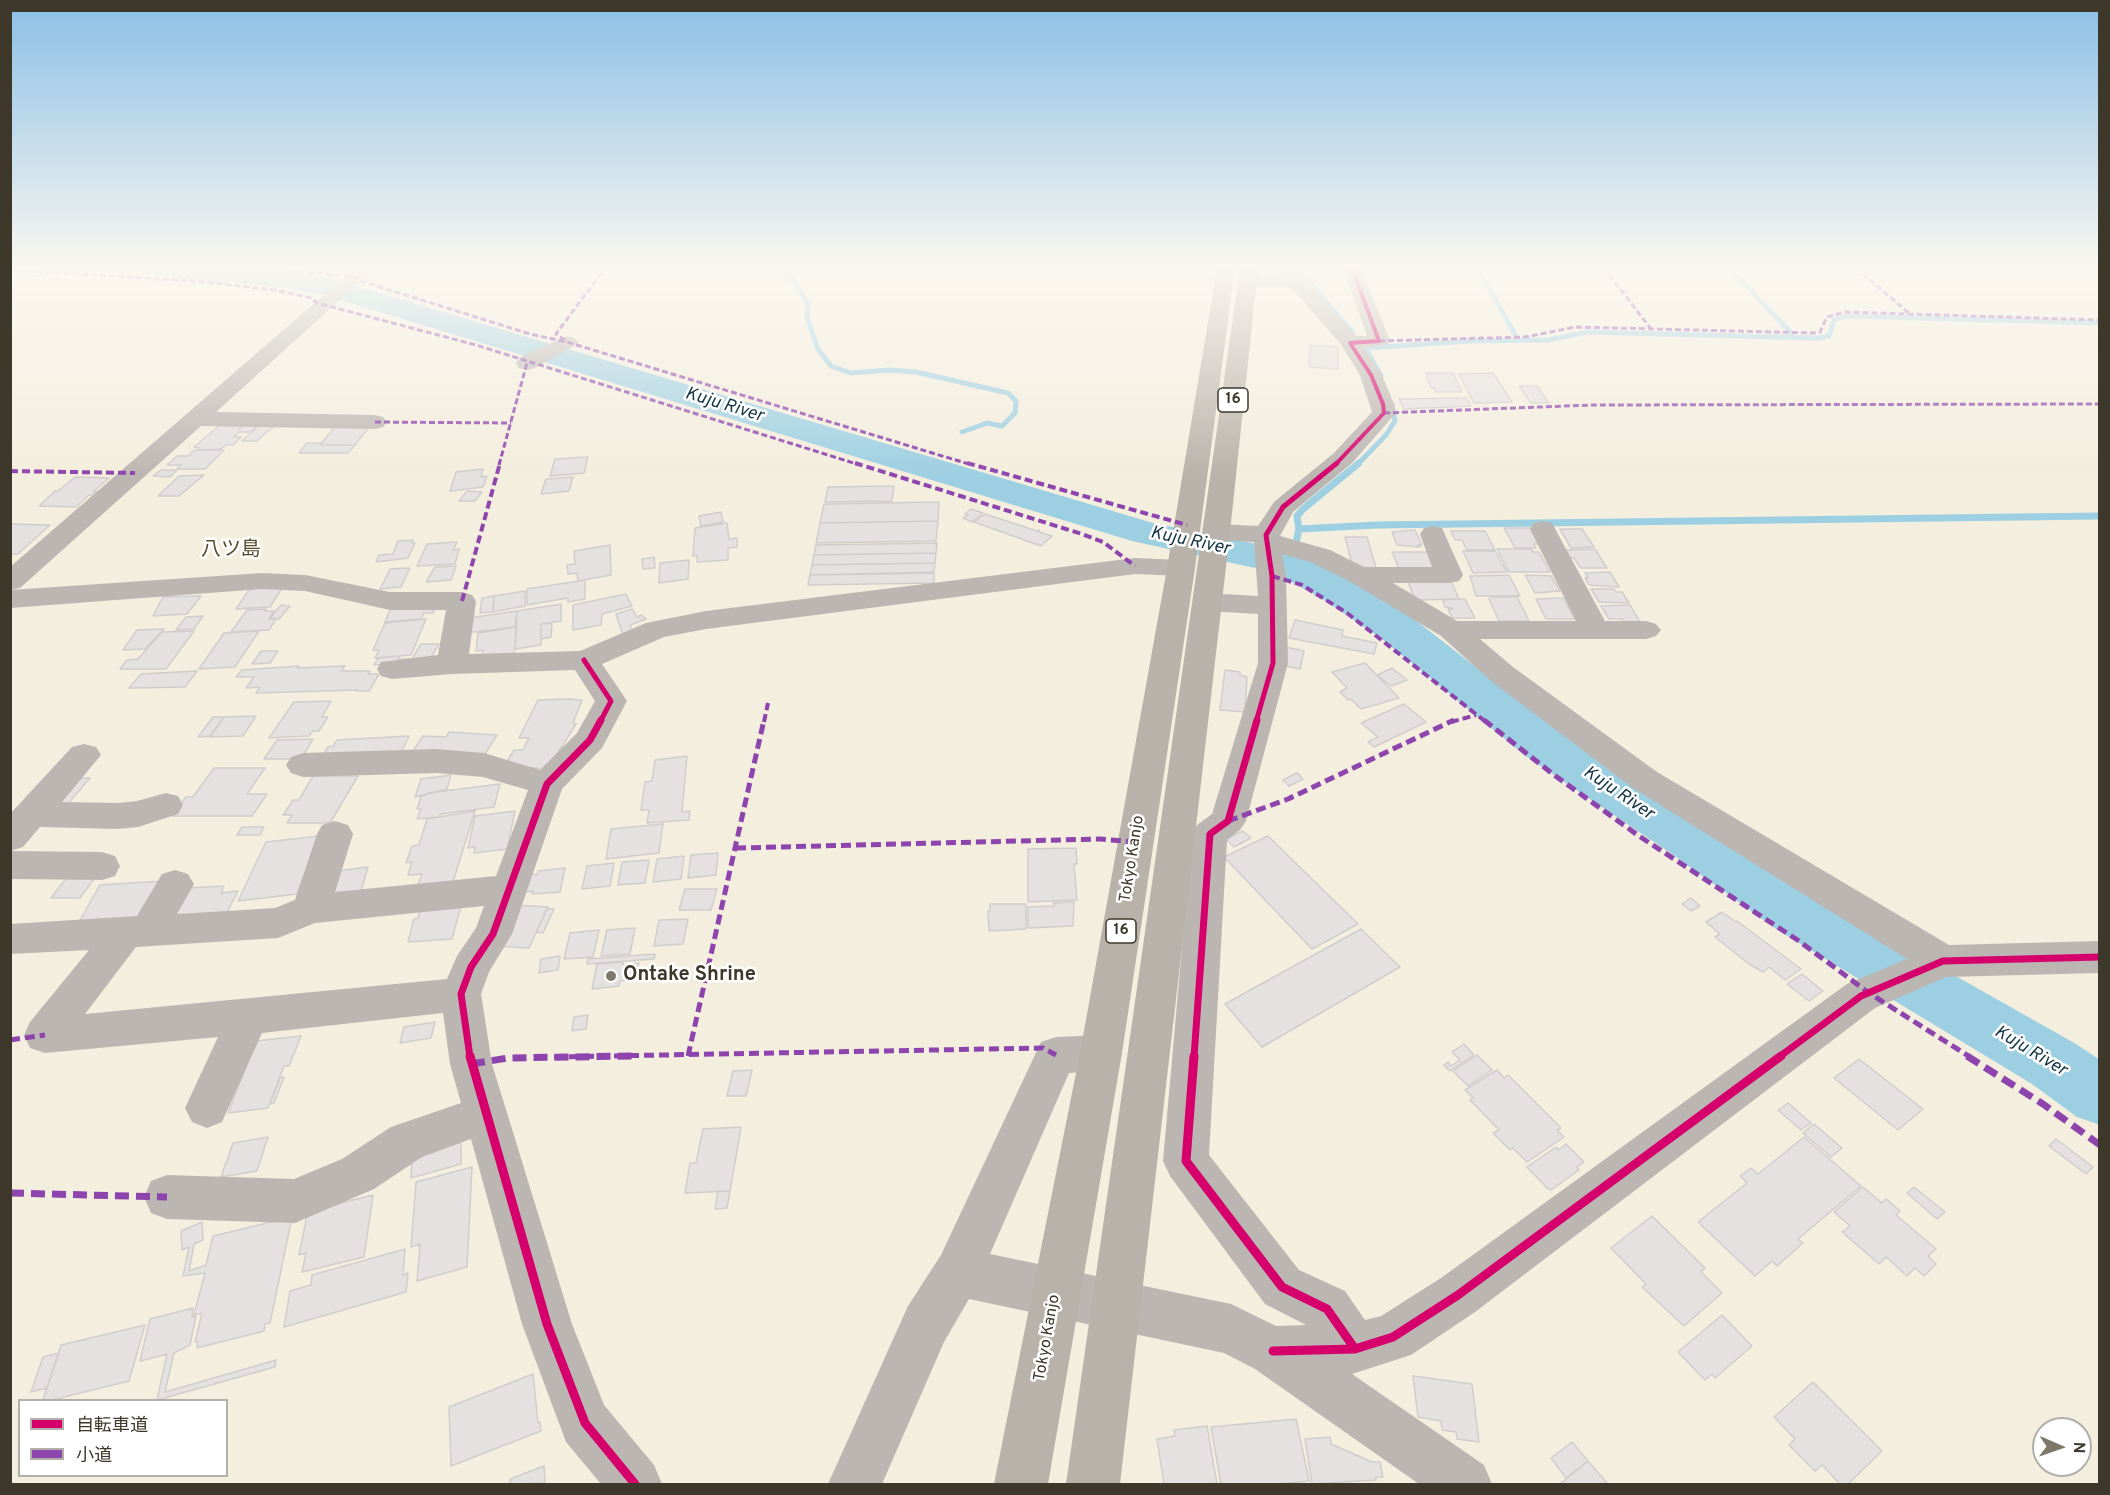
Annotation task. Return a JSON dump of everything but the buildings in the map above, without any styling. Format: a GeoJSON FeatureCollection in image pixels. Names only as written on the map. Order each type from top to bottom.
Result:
{"type":"FeatureCollection","features":[{"type":"Feature","properties":{"kind":"highway","name":"Tokyo Kanjo"},"geometry":{"type":"LineString","coordinates":[[1022,1485],[1101,1053],[1181,568],[1216,338]]}},
{"type":"Feature","properties":{"kind":"highway","name":"16"},"geometry":{"type":"LineString","coordinates":[[1093,1485],[1117,1306],[1193,841],[1207,602],[1240,338]]}},
{"type":"Feature","properties":{"kind":"street"},"geometry":{"type":"LineString","coordinates":[[10,582],[288,338]]}},
{"type":"Feature","properties":{"kind":"street"},"geometry":{"type":"LineString","coordinates":[[1346,338],[1371,375],[1383,404],[1384,413],[1343,458],[1283,507],[1270,564],[1273,663],[1228,821],[1193,841],[1186,1161],[1282,1287],[1327,1309],[1355,1349]]}},
{"type":"Feature","properties":{"kind":"street"},"geometry":{"type":"LineString","coordinates":[[1350,343],[1379,342],[1377,338]]}},
{"type":"Feature","properties":{"kind":"street"},"geometry":{"type":"LineString","coordinates":[[527,363],[567,342]]}},
{"type":"Feature","properties":{"kind":"street"},"geometry":{"type":"LineString","coordinates":[[196,419],[375,422]]}},
{"type":"Feature","properties":{"kind":"street"},"geometry":{"type":"LineString","coordinates":[[1543,529],[1594,630]]}},
{"type":"Feature","properties":{"kind":"street"},"geometry":{"type":"LineString","coordinates":[[1217,532],[1270,564]]}},
{"type":"Feature","properties":{"kind":"street"},"geometry":{"type":"LineString","coordinates":[[1359,575],[1449,575],[1433,534]]}},
{"type":"Feature","properties":{"kind":"street"},"geometry":{"type":"LineString","coordinates":[[1207,602],[1270,564],[1320,556],[1359,575],[1451,630],[1502,674],[1645,780],[1943,961]]}},
{"type":"Feature","properties":{"kind":"street"},"geometry":{"type":"LineString","coordinates":[[392,669],[452,664],[584,660],[656,629],[706,620],[1135,566],[1181,568]]}},
{"type":"Feature","properties":{"kind":"street"},"geometry":{"type":"LineString","coordinates":[[10,599],[262,581],[305,583],[390,601],[462,601],[452,664]]}},
{"type":"Feature","properties":{"kind":"street"},"geometry":{"type":"LineString","coordinates":[[1451,630],[1646,630]]}},
{"type":"Feature","properties":{"kind":"street"},"geometry":{"type":"LineString","coordinates":[[584,660],[610,701],[590,740],[547,784],[493,934],[471,967],[461,994],[471,1064],[547,1324],[585,1423],[635,1485]]}},
{"type":"Feature","properties":{"kind":"street"},"geometry":{"type":"LineString","coordinates":[[21,826],[84,755]]}},
{"type":"Feature","properties":{"kind":"street"},"geometry":{"type":"LineString","coordinates":[[303,765],[436,761],[484,765],[547,784]]}},
{"type":"Feature","properties":{"kind":"street"},"geometry":{"type":"LineString","coordinates":[[21,826],[138,814],[166,805]]}},
{"type":"Feature","properties":{"kind":"street"},"geometry":{"type":"LineString","coordinates":[[311,909],[335,834]]}},
{"type":"Feature","properties":{"kind":"street"},"geometry":{"type":"LineString","coordinates":[[10,865],[102,866]]}},
{"type":"Feature","properties":{"kind":"street"},"geometry":{"type":"LineString","coordinates":[[175,884],[45,1035],[248,1017],[461,994]]}},
{"type":"Feature","properties":{"kind":"street"},"geometry":{"type":"LineString","coordinates":[[10,939],[278,923],[311,909],[508,889]]}},
{"type":"Feature","properties":{"kind":"street"},"geometry":{"type":"LineString","coordinates":[[1273,1351],[1355,1349],[1393,1337],[1458,1295],[1861,996],[1943,961],[2100,957]]}},
{"type":"Feature","properties":{"kind":"street"},"geometry":{"type":"LineString","coordinates":[[207,1108],[248,1017]]}},
{"type":"Feature","properties":{"kind":"street"},"geometry":{"type":"LineString","coordinates":[[855,1485],[926,1324],[958,1272],[1056,1055],[1101,1053]]}},
{"type":"Feature","properties":{"kind":"street"},"geometry":{"type":"LineString","coordinates":[[167,1197],[295,1201],[358,1174],[407,1142],[485,1114]]}},
{"type":"Feature","properties":{"kind":"street"},"geometry":{"type":"LineString","coordinates":[[958,1272],[1231,1329],[1273,1351],[1465,1485]]}},
{"type":"Feature","properties":{"kind":"waterway","name":"Kuju River"},"geometry":{"type":"LineString","coordinates":[[498,338],[1146,533],[1286,562],[1336,589],[1398,629],[1544,745],[1691,840],[1796,913],[2054,1064],[2100,1096]]}},
{"type":"Feature","properties":{"kind":"waterway"},"geometry":{"type":"LineString","coordinates":[[814,338],[818,349],[831,366],[851,373],[889,370],[916,372],[1008,393],[1016,401],[1015,413],[1002,426],[987,423],[962,432]]}},
{"type":"Feature","properties":{"kind":"waterway"},"geometry":{"type":"LineString","coordinates":[[1366,348],[1559,338]]}},
{"type":"Feature","properties":{"kind":"waterway"},"geometry":{"type":"LineString","coordinates":[[1809,338],[1819,338]]}},
{"type":"Feature","properties":{"kind":"waterway"},"geometry":{"type":"LineString","coordinates":[[1364,345],[1381,376]]}},
{"type":"Feature","properties":{"kind":"waterway"},"geometry":{"type":"LineString","coordinates":[[1359,463],[1386,435],[1395,421],[1392,404]]}},
{"type":"Feature","properties":{"kind":"waterway"},"geometry":{"type":"LineString","coordinates":[[1299,529],[1297,516],[1303,509],[1359,463]]}},
{"type":"Feature","properties":{"kind":"waterway"},"geometry":{"type":"LineString","coordinates":[[1299,529],[1377,525],[2100,516]]}},
{"type":"Feature","properties":{"kind":"waterway"},"geometry":{"type":"LineString","coordinates":[[1286,562],[1296,543],[1299,529]]}},
{"type":"Feature","properties":{"kind":"marked path"},"geometry":{"type":"LineString","coordinates":[[449,338],[1082,534],[1103,542],[1135,566]]}},
{"type":"Feature","properties":{"kind":"marked path"},"geometry":{"type":"LineString","coordinates":[[547,338],[934,454],[1187,525]]}},
{"type":"Feature","properties":{"kind":"marked path"},"geometry":{"type":"LineString","coordinates":[[562,338],[565,340]]}},
{"type":"Feature","properties":{"kind":"marked path"},"geometry":{"type":"LineString","coordinates":[[1379,341],[1497,338]]}},
{"type":"Feature","properties":{"kind":"marked path"},"geometry":{"type":"LineString","coordinates":[[462,601],[527,363]]}},
{"type":"Feature","properties":{"kind":"marked path"},"geometry":{"type":"LineString","coordinates":[[1384,413],[1592,405],[2100,404]]}},
{"type":"Feature","properties":{"kind":"marked path"},"geometry":{"type":"LineString","coordinates":[[375,422],[511,423]]}},
{"type":"Feature","properties":{"kind":"marked path"},"geometry":{"type":"LineString","coordinates":[[10,471],[135,473]]}},
{"type":"Feature","properties":{"kind":"marked path"},"geometry":{"type":"LineString","coordinates":[[1272,576],[1302,585],[1347,613],[1554,775],[1639,836],[1799,941],[1869,993],[2043,1104],[2100,1145]]}},
{"type":"Feature","properties":{"kind":"marked path"},"geometry":{"type":"LineString","coordinates":[[688,1056],[768,703]]}},
{"type":"Feature","properties":{"kind":"marked path"},"geometry":{"type":"LineString","coordinates":[[1228,821],[1288,799],[1454,720],[1476,715]]}},
{"type":"Feature","properties":{"kind":"marked path"},"geometry":{"type":"LineString","coordinates":[[736,848],[1100,839],[1136,842]]}},
{"type":"Feature","properties":{"kind":"marked path"},"geometry":{"type":"LineString","coordinates":[[10,1040],[45,1035]]}},
{"type":"Feature","properties":{"kind":"marked path"},"geometry":{"type":"LineString","coordinates":[[471,1064],[508,1058],[1043,1048],[1056,1055]]}},
{"type":"Feature","properties":{"kind":"marked path"},"geometry":{"type":"LineString","coordinates":[[10,1193],[167,1197]]}},
{"type":"Feature","properties":{"kind":"cycle path"},"geometry":{"type":"LineString","coordinates":[[1355,1349],[1327,1309],[1282,1287],[1186,1161],[1210,834],[1228,821],[1273,663],[1272,576],[1266,535],[1283,507],[1343,458],[1384,413],[1383,404],[1371,375],[1350,343],[1379,341],[1378,338]]}},
{"type":"Feature","properties":{"kind":"cycle path"},"geometry":{"type":"LineString","coordinates":[[584,660],[611,701],[590,740],[547,784],[493,934],[471,967],[461,994],[471,1064],[547,1324],[585,1423],[635,1484]]}},
{"type":"Feature","properties":{"kind":"cycle path"},"geometry":{"type":"LineString","coordinates":[[1273,1351],[1355,1349],[1393,1337],[1458,1295],[1861,996],[1943,961],[2100,957]]}},
{"type":"Feature","properties":{"kind":"place","name":"Ontake Shrine"},"geometry":{"type":"Point","coordinates":[611,976]}},
{"type":"Feature","properties":{"kind":"district","name":"八ツ島"},"geometry":{"type":"Point","coordinates":[231,551]}}]}
